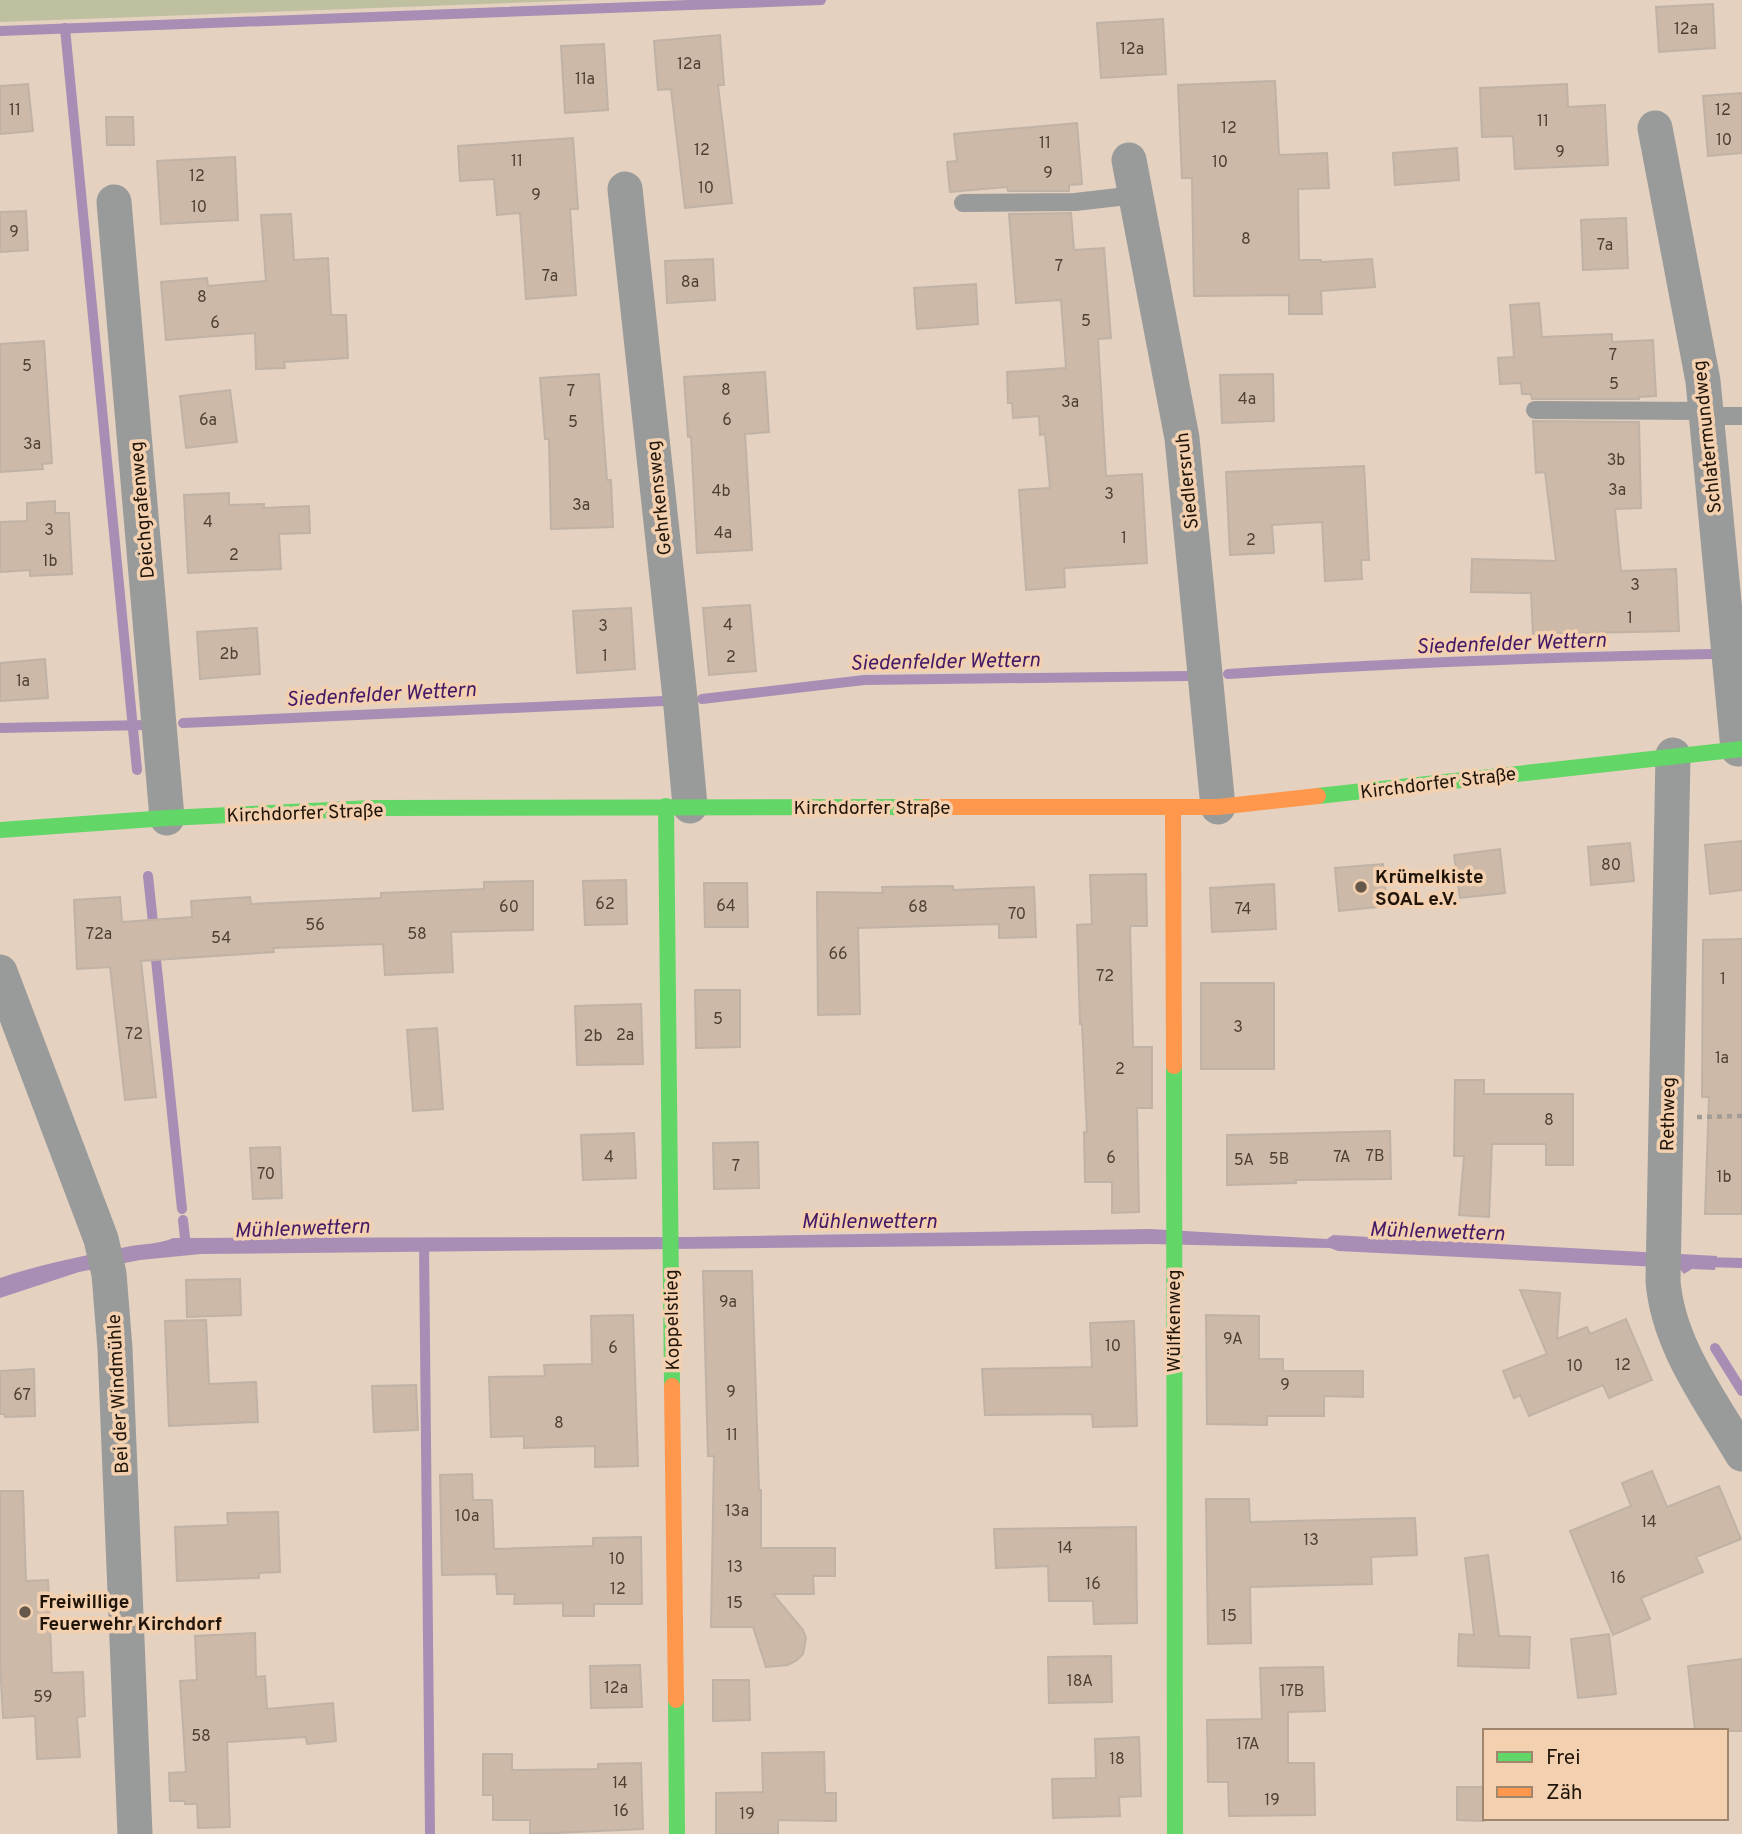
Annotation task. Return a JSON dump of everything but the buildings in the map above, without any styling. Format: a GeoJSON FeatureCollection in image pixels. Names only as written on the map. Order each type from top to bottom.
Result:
{"type":"FeatureCollection","features":[{"type":"Feature","properties":{"kind":"street","name":"Schlatermundweg"},"geometry":{"type":"LineString","coordinates":[[1655,128],[1703,381],[1740,749]]}},
{"type":"Feature","properties":{"kind":"street","name":"Siedlersruh"},"geometry":{"type":"LineString","coordinates":[[1129,160],[1182,438],[1218,807]]}},
{"type":"Feature","properties":{"kind":"street","name":"Gehrkensweg"},"geometry":{"type":"LineString","coordinates":[[625,189],[681,707],[678,806]]}},
{"type":"Feature","properties":{"kind":"street","name":"Deichgrafenweg"},"geometry":{"type":"LineString","coordinates":[[114,202],[167,818]]}},
{"type":"Feature","properties":{"kind":"street","name":"Kirchdorfer Straße"},"geometry":{"type":"LineString","coordinates":[[0,830],[371,808],[1218,807],[1740,749]]}},
{"type":"Feature","properties":{"kind":"street","name":"Rethweg"},"geometry":{"type":"LineString","coordinates":[[1673,755],[1668,1118],[1663,1264],[1665,1303],[1675,1338],[1742,1454]]}},
{"type":"Feature","properties":{"kind":"street","name":"Koppelstieg"},"geometry":{"type":"LineString","coordinates":[[677,1834],[671,1225],[678,806]]}},
{"type":"Feature","properties":{"kind":"street","name":"Wülfkenweg"},"geometry":{"type":"LineString","coordinates":[[1173,808],[1175,1834]]}},
{"type":"Feature","properties":{"kind":"street","name":"Bei der Windmühle"},"geometry":{"type":"LineString","coordinates":[[0,972],[101,1240],[109,1274],[116,1362],[135,1834]]}},
{"type":"Feature","properties":{"kind":"lane"},"geometry":{"type":"LineString","coordinates":[[963,203],[1075,202],[1136,195]]}},
{"type":"Feature","properties":{"kind":"lane"},"geometry":{"type":"LineString","coordinates":[[1535,410],[1742,416]]}},
{"type":"Feature","properties":{"kind":"path"},"geometry":{"type":"LineString","coordinates":[[1668,1118],[1742,1116]]}},
{"type":"Feature","properties":{"kind":"green space"},"geometry":{"type":"Polygon","coordinates":[[[0,0],[590,0],[0,22],[0,0]]]}},
{"type":"Feature","properties":{"kind":"shaded area"},"geometry":{"type":"Polygon","coordinates":[[[1150,1229],[1327,1239],[1333,1235],[1717,1256],[1715,1270],[1692,1269],[1684,1274],[1679,1268],[1338,1251],[1330,1248],[1151,1244],[201,1254],[140,1260],[79,1272],[0,1298],[0,1278],[63,1261],[173,1238],[690,1237],[1150,1229]]]}},
{"type":"Feature","properties":{"kind":"waterway"},"geometry":{"type":"LineString","coordinates":[[0,31],[821,0]]}},
{"type":"Feature","properties":{"kind":"waterway"},"geometry":{"type":"LineString","coordinates":[[65,28],[137,770]]}},
{"type":"Feature","properties":{"kind":"waterway","name":"Siedenfelder Wettern"},"geometry":{"type":"LineString","coordinates":[[1228,674],[1470,661],[1712,654]]}},
{"type":"Feature","properties":{"kind":"waterway","name":"Siedenfelder Wettern"},"geometry":{"type":"LineString","coordinates":[[702,699],[864,680],[1190,676]]}},
{"type":"Feature","properties":{"kind":"waterway","name":"Siedenfelder Wettern"},"geometry":{"type":"LineString","coordinates":[[183,723],[664,701]]}},
{"type":"Feature","properties":{"kind":"waterway","name":"Siedenfelder Wettern"},"geometry":{"type":"LineString","coordinates":[[0,728],[147,725]]}},
{"type":"Feature","properties":{"kind":"waterway"},"geometry":{"type":"LineString","coordinates":[[148,876],[154,932]]}},
{"type":"Feature","properties":{"kind":"waterway"},"geometry":{"type":"LineString","coordinates":[[155,950],[182,1209]]}},
{"type":"Feature","properties":{"kind":"waterway"},"geometry":{"type":"LineString","coordinates":[[183,1220],[186,1247]]}},
{"type":"Feature","properties":{"kind":"waterway"},"geometry":{"type":"LineString","coordinates":[[424,1244],[430,1834]]}},
{"type":"Feature","properties":{"kind":"waterway","name":"Mühlenwettern"},"geometry":{"type":"LineString","coordinates":[[1704,1262],[1742,1263]]}},
{"type":"Feature","properties":{"kind":"waterway"},"geometry":{"type":"LineString","coordinates":[[1715,1348],[1742,1391]]}},
{"type":"Feature","properties":{"kind":"traffic: fast"},"geometry":{"type":"LineString","coordinates":[[1318,796],[1742,749]]}},
{"type":"Feature","properties":{"kind":"traffic: fast"},"geometry":{"type":"LineString","coordinates":[[666,806],[672,1386]]}},
{"type":"Feature","properties":{"kind":"traffic: fast"},"geometry":{"type":"LineString","coordinates":[[0,830],[371,808],[924,807]]}},
{"type":"Feature","properties":{"kind":"traffic: fast"},"geometry":{"type":"LineString","coordinates":[[1174,1066],[1175,1834]]}},
{"type":"Feature","properties":{"kind":"traffic: fast"},"geometry":{"type":"LineString","coordinates":[[676,1700],[677,1834]]}},
{"type":"Feature","properties":{"kind":"traffic: slow"},"geometry":{"type":"LineString","coordinates":[[924,807],[1218,807],[1318,796]]}},
{"type":"Feature","properties":{"kind":"traffic: slow"},"geometry":{"type":"LineString","coordinates":[[1173,808],[1174,1066]]}},
{"type":"Feature","properties":{"kind":"traffic: slow"},"geometry":{"type":"LineString","coordinates":[[672,1386],[676,1700]]}},
{"type":"Feature","properties":{"kind":"place","name":"Krümelkiste SOAL e.V."},"geometry":{"type":"Point","coordinates":[1361,887]}},
{"type":"Feature","properties":{"kind":"place","name":"Freiwillige Feuerwehr Kirchdorf"},"geometry":{"type":"Point","coordinates":[25,1612]}}]}
